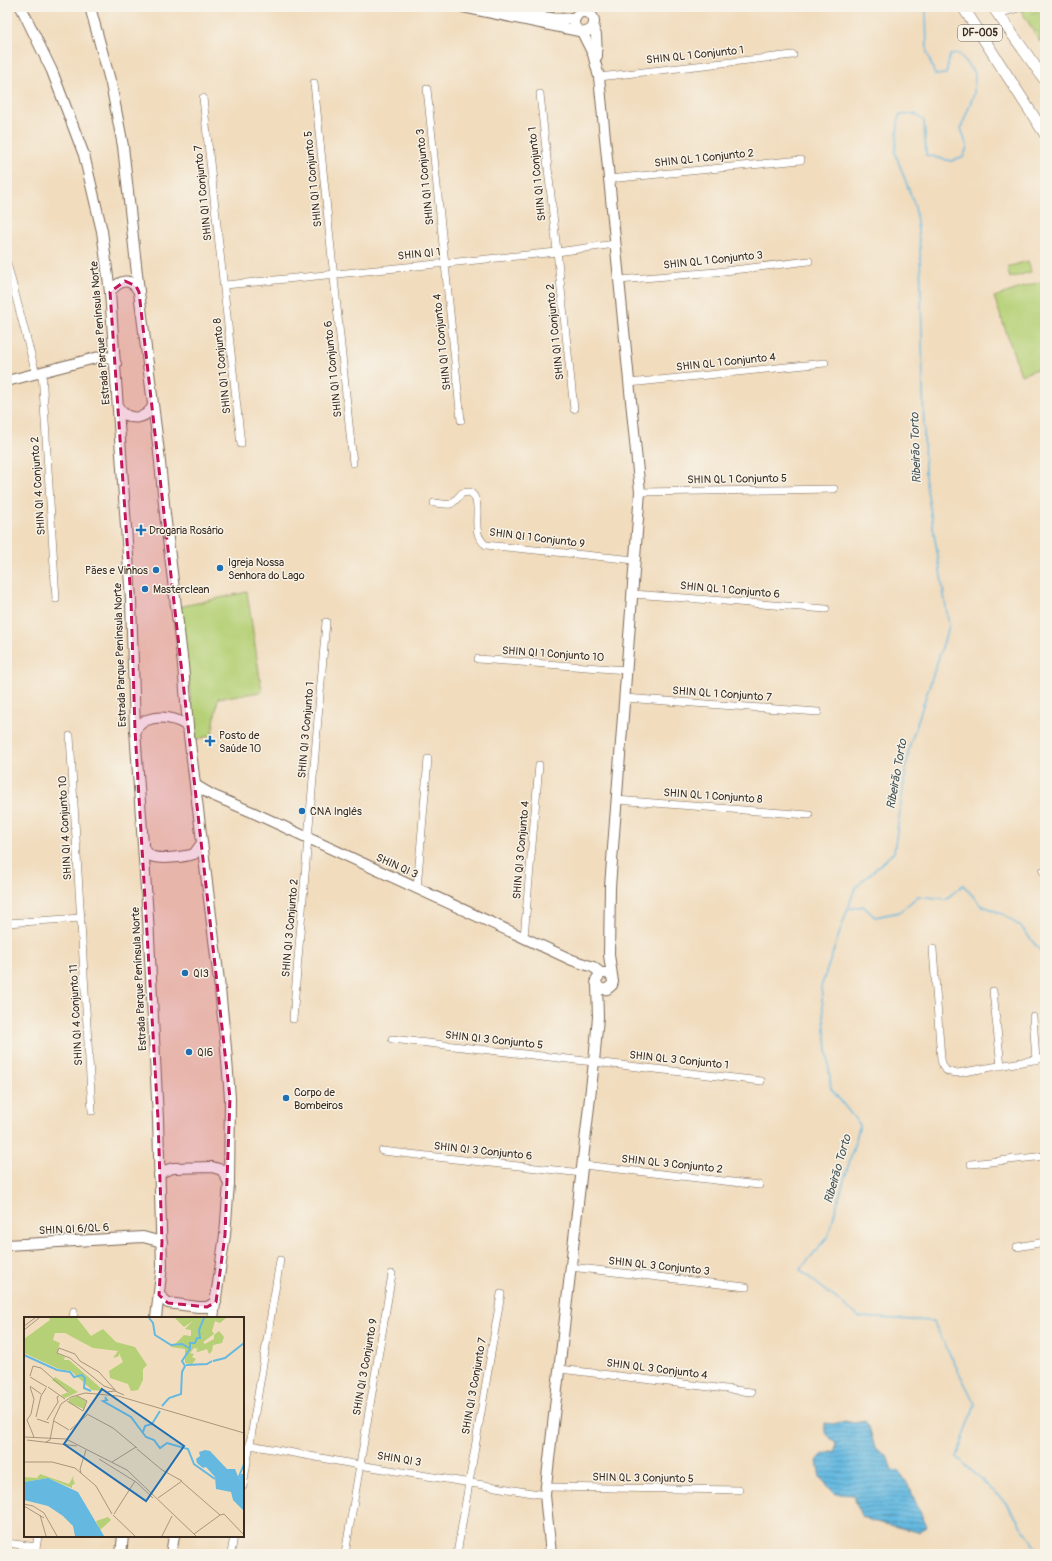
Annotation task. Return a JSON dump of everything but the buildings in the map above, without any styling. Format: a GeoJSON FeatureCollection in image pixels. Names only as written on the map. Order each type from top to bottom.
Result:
{"type":"FeatureCollection","features":[{"type":"Feature","properties":{"kind":"main road","name":"Estrada Parque Península Norte"},"geometry":{"type":"LineString","coordinates":[[21,7],[52,72],[84,155],[102,231],[110,292],[131,600],[135,730],[144,849],[158,1103],[162,1266],[156,1317]]}},
{"type":"Feature","properties":{"kind":"main road"},"geometry":{"type":"LineString","coordinates":[[90,7],[111,84],[123,146],[183,665],[196,800],[219,982],[230,1098],[229,1183],[225,1235],[213,1317]]}},
{"type":"Feature","properties":{"kind":"main road"},"geometry":{"type":"LineString","coordinates":[[463,7],[580,32],[590,31],[593,23],[594,7]]}},
{"type":"Feature","properties":{"kind":"main road"},"geometry":{"type":"LineString","coordinates":[[501,7],[567,19],[579,12],[588,13],[593,23],[596,35],[596,64]]}},
{"type":"Feature","properties":{"kind":"main road","name":"DF-005"},"geometry":{"type":"LineString","coordinates":[[963,7],[1045,134]]}},
{"type":"Feature","properties":{"kind":"main road","name":"DF-005"},"geometry":{"type":"LineString","coordinates":[[996,10],[1045,80]]}},
{"type":"Feature","properties":{"kind":"main road"},"geometry":{"type":"LineString","coordinates":[[579,12],[574,25],[590,47],[599,77],[640,492],[610,887],[609,955],[605,974],[612,985],[607,989],[603,997],[598,1017]]}},
{"type":"Feature","properties":{"kind":"main road"},"geometry":{"type":"LineString","coordinates":[[110,292],[119,282],[125,281],[136,286],[139,292]]}},
{"type":"Feature","properties":{"kind":"main road"},"geometry":{"type":"LineString","coordinates":[[7,381],[103,356],[114,344]]}},
{"type":"Feature","properties":{"kind":"main road"},"geometry":{"type":"LineString","coordinates":[[103,356],[109,358],[116,364]]}},
{"type":"Feature","properties":{"kind":"main road"},"geometry":{"type":"LineString","coordinates":[[118,408],[123,414],[136,418],[144,417],[153,406]]}},
{"type":"Feature","properties":{"kind":"main road"},"geometry":{"type":"LineString","coordinates":[[135,730],[147,720],[158,718],[175,720],[188,727]]}},
{"type":"Feature","properties":{"kind":"main road","name":"SHIN QI 3"},"geometry":{"type":"LineString","coordinates":[[195,785],[212,795],[252,812],[572,960],[593,967],[605,974]]}},
{"type":"Feature","properties":{"kind":"main road"},"geometry":{"type":"LineString","coordinates":[[196,800],[212,795]]}},
{"type":"Feature","properties":{"kind":"main road"},"geometry":{"type":"LineString","coordinates":[[144,849],[155,857],[177,857],[194,854],[202,843]]}},
{"type":"Feature","properties":{"kind":"main road","name":"SHIN QI 3"},"geometry":{"type":"LineString","coordinates":[[572,960],[587,970],[596,984]]}},
{"type":"Feature","properties":{"kind":"main road"},"geometry":{"type":"LineString","coordinates":[[551,1554],[546,1491],[594,1062],[598,1017],[596,984],[597,977],[605,974]]}},
{"type":"Feature","properties":{"kind":"main road"},"geometry":{"type":"LineString","coordinates":[[596,984],[600,988],[607,989]]}},
{"type":"Feature","properties":{"kind":"main road"},"geometry":{"type":"LineString","coordinates":[[159,1175],[164,1171],[173,1168],[212,1166],[222,1170],[229,1183]]}},
{"type":"Feature","properties":{"kind":"main road","name":"SHIN QI 6/QL 6"},"geometry":{"type":"LineString","coordinates":[[143,1238],[162,1230]]}},
{"type":"Feature","properties":{"kind":"main road","name":"SHIN QI 6/QL 6"},"geometry":{"type":"LineString","coordinates":[[7,1245],[143,1238],[162,1242]]}},
{"type":"Feature","properties":{"kind":"main road"},"geometry":{"type":"LineString","coordinates":[[159,1295],[168,1302],[198,1307],[207,1307],[216,1302]]}},
{"type":"Feature","properties":{"kind":"main road"},"geometry":{"type":"LineString","coordinates":[[121,1554],[123,1537]]}},
{"type":"Feature","properties":{"kind":"main road"},"geometry":{"type":"LineString","coordinates":[[171,1554],[174,1537]]}},
{"type":"Feature","properties":{"kind":"street"},"geometry":{"type":"LineString","coordinates":[[996,10],[1022,7]]}},
{"type":"Feature","properties":{"kind":"street","name":"SHIN QL 1 Conjunto 1"},"geometry":{"type":"LineString","coordinates":[[599,77],[793,55]]}},
{"type":"Feature","properties":{"kind":"street","name":"SHIN QI 1 Conjunto 5"},"geometry":{"type":"LineString","coordinates":[[314,83],[334,274]]}},
{"type":"Feature","properties":{"kind":"street","name":"SHIN QI 1 Conjunto 3"},"geometry":{"type":"LineString","coordinates":[[427,89],[445,262]]}},
{"type":"Feature","properties":{"kind":"street","name":"SHIN QI 1 Conjunto 1"},"geometry":{"type":"LineString","coordinates":[[540,94],[557,252]]}},
{"type":"Feature","properties":{"kind":"street","name":"SHIN QI 1 Conjunto 7"},"geometry":{"type":"LineString","coordinates":[[204,98],[224,285]]}},
{"type":"Feature","properties":{"kind":"street","name":"SHIN QL 1 Conjunto 2"},"geometry":{"type":"LineString","coordinates":[[609,179],[802,160]]}},
{"type":"Feature","properties":{"kind":"street","name":"SHIN QI 1"},"geometry":{"type":"LineString","coordinates":[[224,285],[557,252],[615,244]]}},
{"type":"Feature","properties":{"kind":"street","name":"SHIN QI 1 Conjunto 2"},"geometry":{"type":"LineString","coordinates":[[557,252],[574,409]]}},
{"type":"Feature","properties":{"kind":"street","name":"SHIN QL 1 Conjunto 3"},"geometry":{"type":"LineString","coordinates":[[619,280],[716,272],[809,261]]}},
{"type":"Feature","properties":{"kind":"street","name":"SHIN QI 1 Conjunto 4"},"geometry":{"type":"LineString","coordinates":[[445,262],[461,420]]}},
{"type":"Feature","properties":{"kind":"street","name":"SHIN QI 4 Conjunto 2"},"geometry":{"type":"LineString","coordinates":[[7,263],[39,373],[56,599]]}},
{"type":"Feature","properties":{"kind":"street","name":"SHIN QI 1 Conjunto 6"},"geometry":{"type":"LineString","coordinates":[[334,274],[354,463]]}},
{"type":"Feature","properties":{"kind":"street","name":"SHIN QI 1 Conjunto 8"},"geometry":{"type":"LineString","coordinates":[[224,285],[241,444]]}},
{"type":"Feature","properties":{"kind":"street","name":"SHIN QL 1 Conjunto 4"},"geometry":{"type":"LineString","coordinates":[[629,383],[825,363]]}},
{"type":"Feature","properties":{"kind":"street","name":"SHIN QL 1 Conjunto 5"},"geometry":{"type":"LineString","coordinates":[[640,492],[834,488]]}},
{"type":"Feature","properties":{"kind":"street","name":"SHIN QI 1 Conjunto 9"},"geometry":{"type":"LineString","coordinates":[[434,504],[450,505],[465,492],[472,495],[477,509],[476,529],[480,539],[486,545],[635,560]]}},
{"type":"Feature","properties":{"kind":"street","name":"SHIN QL 1 Conjunto 6"},"geometry":{"type":"LineString","coordinates":[[633,594],[826,609]]}},
{"type":"Feature","properties":{"kind":"street","name":"SHIN QI 3 Conjunto 1"},"geometry":{"type":"LineString","coordinates":[[308,839],[326,622]]}},
{"type":"Feature","properties":{"kind":"street","name":"SHIN QI 1 Conjunto 10"},"geometry":{"type":"LineString","coordinates":[[478,659],[626,670]]}},
{"type":"Feature","properties":{"kind":"street","name":"SHIN QL 1 Conjunto 7"},"geometry":{"type":"LineString","coordinates":[[624,698],[818,712]]}},
{"type":"Feature","properties":{"kind":"street","name":"SHIN QI 4 Conjunto 10"},"geometry":{"type":"LineString","coordinates":[[70,736],[81,918]]}},
{"type":"Feature","properties":{"kind":"street"},"geometry":{"type":"LineString","coordinates":[[417,888],[428,759]]}},
{"type":"Feature","properties":{"kind":"street","name":"SHIN QI 3 Conjunto 4"},"geometry":{"type":"LineString","coordinates":[[524,937],[539,765]]}},
{"type":"Feature","properties":{"kind":"street","name":"SHIN QL 1 Conjunto 8"},"geometry":{"type":"LineString","coordinates":[[616,800],[809,815]]}},
{"type":"Feature","properties":{"kind":"street","name":"SHIN QI 3 Conjunto 2"},"geometry":{"type":"LineString","coordinates":[[293,1019],[308,839]]}},
{"type":"Feature","properties":{"kind":"street"},"geometry":{"type":"LineString","coordinates":[[7,923],[81,918]]}},
{"type":"Feature","properties":{"kind":"street","name":"SHIN QI 4 Conjunto 11"},"geometry":{"type":"LineString","coordinates":[[81,918],[92,1111]]}},
{"type":"Feature","properties":{"kind":"street"},"geometry":{"type":"LineString","coordinates":[[933,949],[942,1067],[949,1073],[1045,1058]]}},
{"type":"Feature","properties":{"kind":"street"},"geometry":{"type":"LineString","coordinates":[[993,991],[1001,1066]]}},
{"type":"Feature","properties":{"kind":"street"},"geometry":{"type":"LineString","coordinates":[[1033,1017],[1036,1060]]}},
{"type":"Feature","properties":{"kind":"street","name":"SHIN QI 3 Conjunto 5"},"geometry":{"type":"LineString","coordinates":[[392,1039],[594,1062]]}},
{"type":"Feature","properties":{"kind":"street","name":"SHIN QL 3 Conjunto 1"},"geometry":{"type":"LineString","coordinates":[[594,1062],[761,1081]]}},
{"type":"Feature","properties":{"kind":"street","name":"SHIN QI 3 Conjunto 6"},"geometry":{"type":"LineString","coordinates":[[382,1151],[582,1169]]}},
{"type":"Feature","properties":{"kind":"street"},"geometry":{"type":"LineString","coordinates":[[971,1164],[1045,1156]]}},
{"type":"Feature","properties":{"kind":"street","name":"SHIN QL 3 Conjunto 2"},"geometry":{"type":"LineString","coordinates":[[582,1169],[758,1185]]}},
{"type":"Feature","properties":{"kind":"street"},"geometry":{"type":"LineString","coordinates":[[1017,1247],[1045,1242]]}},
{"type":"Feature","properties":{"kind":"street"},"geometry":{"type":"LineString","coordinates":[[244,1480],[280,1260]]}},
{"type":"Feature","properties":{"kind":"street","name":"SHIN QL 3 Conjunto 3"},"geometry":{"type":"LineString","coordinates":[[570,1267],[746,1287]]}},
{"type":"Feature","properties":{"kind":"street","name":"SHIN QI 3 Conjunto 9"},"geometry":{"type":"LineString","coordinates":[[345,1554],[392,1274]]}},
{"type":"Feature","properties":{"kind":"street","name":"SHIN QI 3 Conjunto 7"},"geometry":{"type":"LineString","coordinates":[[457,1554],[501,1294]]}},
{"type":"Feature","properties":{"kind":"street","name":"SHIN QL 3 Conjunto 4"},"geometry":{"type":"LineString","coordinates":[[560,1369],[751,1392]]}},
{"type":"Feature","properties":{"kind":"street","name":"SHIN QI 3"},"geometry":{"type":"LineString","coordinates":[[250,1445],[359,1465],[469,1482],[546,1491]]}},
{"type":"Feature","properties":{"kind":"street","name":"SHIN QL 3 Conjunto 5"},"geometry":{"type":"LineString","coordinates":[[546,1491],[739,1490]]}},
{"type":"Feature","properties":{"kind":"street"},"geometry":{"type":"LineString","coordinates":[[7,1543],[35,1551],[38,1537]]}},
{"type":"Feature","properties":{"kind":"street"},"geometry":{"type":"LineString","coordinates":[[231,1554],[234,1537]]}},
{"type":"Feature","properties":{"kind":"highlighted area"},"geometry":{"type":"Polygon","coordinates":[[[125,281],[136,286],[139,292],[230,1098],[225,1235],[216,1302],[207,1307],[168,1303],[159,1295],[162,1242],[158,1119],[135,730],[131,600],[110,292],[125,281]]]}},
{"type":"Feature","properties":{"kind":"green space"},"geometry":{"type":"Polygon","coordinates":[[[1019,7],[1043,7],[1040,42],[1019,7]]]}},
{"type":"Feature","properties":{"kind":"green space"},"geometry":{"type":"Polygon","coordinates":[[[1028,261],[1031,272],[1010,278],[1007,267],[1028,261]]]}},
{"type":"Feature","properties":{"kind":"green space"},"geometry":{"type":"Polygon","coordinates":[[[1045,280],[1045,366],[1021,375],[994,297],[1045,280]]]}},
{"type":"Feature","properties":{"kind":"green space"},"geometry":{"type":"Polygon","coordinates":[[[247,592],[262,692],[218,698],[212,735],[196,740],[179,607],[247,592]]]}},
{"type":"Feature","properties":{"kind":"water"},"geometry":{"type":"Polygon","coordinates":[[[845,1421],[854,1423],[865,1421],[869,1427],[875,1448],[887,1456],[892,1470],[899,1471],[907,1483],[927,1527],[918,1532],[872,1521],[861,1516],[853,1495],[835,1494],[820,1477],[817,1461],[822,1455],[835,1451],[836,1444],[825,1432],[825,1423],[833,1424],[845,1421]]]}},
{"type":"Feature","properties":{"kind":"waterway","name":"Ribeirão Torto"},"geometry":{"type":"LineString","coordinates":[[926,7],[927,52],[935,75],[946,74],[950,55],[959,54],[975,74],[974,94],[961,128],[967,147],[964,156],[951,161],[926,155],[924,121],[915,114],[899,115],[895,153],[915,206],[920,249],[925,477],[949,626],[909,748],[894,852],[855,888],[821,987],[831,1089],[860,1125],[828,1236],[800,1270],[859,1317],[933,1321],[975,1404],[957,1457],[1005,1502],[1041,1554]]}},
{"type":"Feature","properties":{"kind":"waterway"},"geometry":{"type":"LineString","coordinates":[[849,909],[863,906],[875,917],[900,912],[918,896],[946,899],[963,885],[981,905],[1005,915],[1022,928],[1045,957]]}},
{"type":"Feature","properties":{"kind":"place","name":"Drogaria Rosário"},"geometry":{"type":"Point","coordinates":[141,530]}},
{"type":"Feature","properties":{"kind":"place","name":"Igreja Nossa Senhora do Lago"},"geometry":{"type":"Point","coordinates":[220,568]}},
{"type":"Feature","properties":{"kind":"place","name":"Pães e Vinhos"},"geometry":{"type":"Point","coordinates":[156,570]}},
{"type":"Feature","properties":{"kind":"place","name":"Masterclean"},"geometry":{"type":"Point","coordinates":[145,589]}},
{"type":"Feature","properties":{"kind":"place","name":"Posto de Saúde 10"},"geometry":{"type":"Point","coordinates":[210,741]}},
{"type":"Feature","properties":{"kind":"place","name":"CNA Inglês"},"geometry":{"type":"Point","coordinates":[302,811]}},
{"type":"Feature","properties":{"kind":"place","name":"QI3"},"geometry":{"type":"Point","coordinates":[185,973]}},
{"type":"Feature","properties":{"kind":"place","name":"QI6"},"geometry":{"type":"Point","coordinates":[189,1052]}},
{"type":"Feature","properties":{"kind":"place","name":"Corpo de Bombeiros"},"geometry":{"type":"Point","coordinates":[286,1098]}}]}
